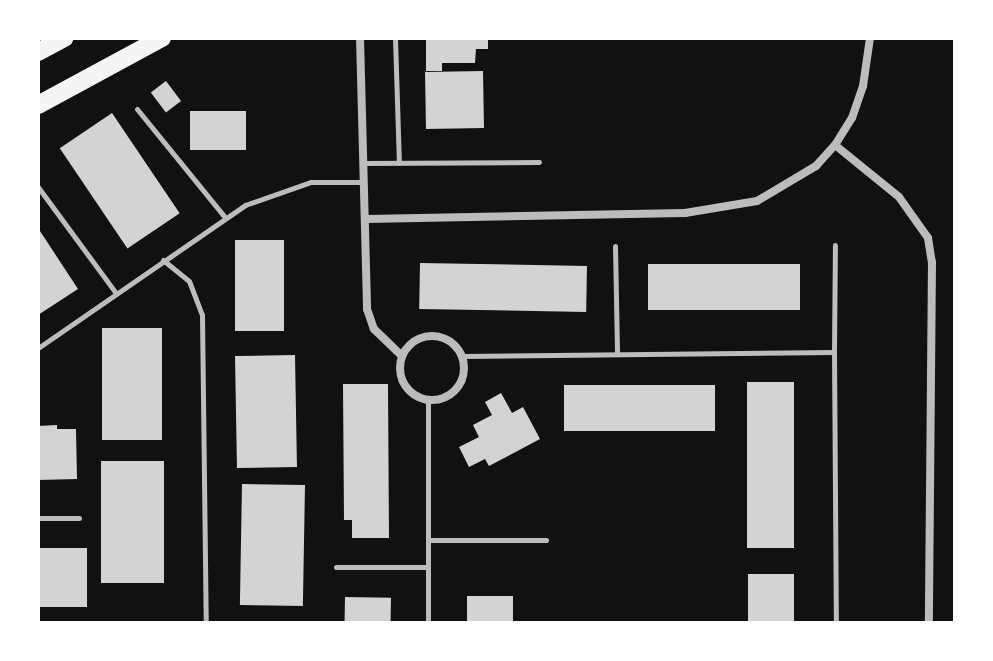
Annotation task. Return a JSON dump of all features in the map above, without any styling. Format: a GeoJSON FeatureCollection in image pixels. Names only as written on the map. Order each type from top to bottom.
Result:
{"type":"FeatureCollection","features":[{"type":"Feature","properties":{"kind":"main road"},"geometry":{"type":"LineString","coordinates":[[38,52],[64,38]]}},
{"type":"Feature","properties":{"kind":"main road"},"geometry":{"type":"LineString","coordinates":[[38,105],[162,38]]}},
{"type":"Feature","properties":{"kind":"street"},"geometry":{"type":"LineString","coordinates":[[360,38],[367,309],[374,329],[402,356],[405,384],[428,399],[458,388],[463,356],[438,336],[416,340],[402,356]]}},
{"type":"Feature","properties":{"kind":"street"},"geometry":{"type":"LineString","coordinates":[[366,219],[726,210],[789,185],[835,145],[863,86],[870,38]]}},
{"type":"Feature","properties":{"kind":"street"},"geometry":{"type":"LineString","coordinates":[[835,145],[899,197],[928,238],[932,262],[929,623]]}},
{"type":"Feature","properties":{"kind":"lane"},"geometry":{"type":"LineString","coordinates":[[395,38],[399,163]]}},
{"type":"Feature","properties":{"kind":"lane"},"geometry":{"type":"LineString","coordinates":[[137,109],[224,216]]}},
{"type":"Feature","properties":{"kind":"lane"},"geometry":{"type":"LineString","coordinates":[[364,163],[539,162]]}},
{"type":"Feature","properties":{"kind":"lane"},"geometry":{"type":"LineString","coordinates":[[38,348],[224,216],[311,182],[365,182]]}},
{"type":"Feature","properties":{"kind":"lane"},"geometry":{"type":"LineString","coordinates":[[38,187],[116,293]]}},
{"type":"Feature","properties":{"kind":"lane"},"geometry":{"type":"LineString","coordinates":[[835,245],[836,623]]}},
{"type":"Feature","properties":{"kind":"lane"},"geometry":{"type":"LineString","coordinates":[[615,246],[617,354]]}},
{"type":"Feature","properties":{"kind":"lane"},"geometry":{"type":"LineString","coordinates":[[163,260],[189,281],[202,315],[206,623]]}},
{"type":"Feature","properties":{"kind":"lane"},"geometry":{"type":"LineString","coordinates":[[463,356],[834,352]]}},
{"type":"Feature","properties":{"kind":"lane"},"geometry":{"type":"LineString","coordinates":[[428,399],[428,623]]}},
{"type":"Feature","properties":{"kind":"lane"},"geometry":{"type":"LineString","coordinates":[[38,518],[79,518]]}},
{"type":"Feature","properties":{"kind":"lane"},"geometry":{"type":"LineString","coordinates":[[428,540],[546,540]]}},
{"type":"Feature","properties":{"kind":"lane"},"geometry":{"type":"LineString","coordinates":[[336,567],[428,567]]}},
{"type":"Feature","properties":{"kind":"building"},"geometry":{"type":"Polygon","coordinates":[[[426,38],[488,38],[488,49],[476,49],[475,63],[442,63],[442,71],[426,71],[426,38]]]}},
{"type":"Feature","properties":{"kind":"building"},"geometry":{"type":"Polygon","coordinates":[[[483,71],[484,128],[426,129],[425,72],[483,71]]]}},
{"type":"Feature","properties":{"kind":"building"},"geometry":{"type":"Polygon","coordinates":[[[166,81],[181,101],[166,112],[151,92],[166,81]]]}},
{"type":"Feature","properties":{"kind":"building"},"geometry":{"type":"Polygon","coordinates":[[[190,111],[246,111],[246,150],[190,150],[190,111]]]}},
{"type":"Feature","properties":{"kind":"building"},"geometry":{"type":"Polygon","coordinates":[[[112,113],[180,213],[127,249],[60,148],[112,113]]]}},
{"type":"Feature","properties":{"kind":"building"},"geometry":{"type":"Polygon","coordinates":[[[38,228],[78,289],[38,315],[38,228]]]}},
{"type":"Feature","properties":{"kind":"building"},"geometry":{"type":"Polygon","coordinates":[[[235,240],[284,240],[284,331],[235,331],[235,240]]]}},
{"type":"Feature","properties":{"kind":"building"},"geometry":{"type":"Polygon","coordinates":[[[420,263],[587,266],[586,312],[419,309],[420,263]]]}},
{"type":"Feature","properties":{"kind":"building"},"geometry":{"type":"Polygon","coordinates":[[[648,264],[800,264],[800,310],[648,310],[648,264]]]}},
{"type":"Feature","properties":{"kind":"building"},"geometry":{"type":"Polygon","coordinates":[[[102,328],[162,328],[162,440],[102,440],[102,328]]]}},
{"type":"Feature","properties":{"kind":"building"},"geometry":{"type":"Polygon","coordinates":[[[295,355],[297,467],[237,468],[235,356],[295,355]]]}},
{"type":"Feature","properties":{"kind":"building"},"geometry":{"type":"Polygon","coordinates":[[[747,382],[794,382],[794,548],[747,548],[747,382]]]}},
{"type":"Feature","properties":{"kind":"building"},"geometry":{"type":"Polygon","coordinates":[[[343,384],[388,384],[389,538],[352,538],[352,520],[344,520],[343,384]]]}},
{"type":"Feature","properties":{"kind":"building"},"geometry":{"type":"Polygon","coordinates":[[[564,385],[715,385],[715,431],[564,431],[564,385]]]}},
{"type":"Feature","properties":{"kind":"building"},"geometry":{"type":"Polygon","coordinates":[[[501,393],[512,413],[523,407],[540,439],[489,466],[485,459],[469,467],[459,447],[479,437],[473,425],[492,415],[485,402],[501,393]]]}},
{"type":"Feature","properties":{"kind":"building"},"geometry":{"type":"Polygon","coordinates":[[[57,425],[57,429],[76,429],[77,479],[38,480],[38,426],[57,425]]]}},
{"type":"Feature","properties":{"kind":"building"},"geometry":{"type":"Polygon","coordinates":[[[101,461],[164,461],[164,583],[101,583],[101,461]]]}},
{"type":"Feature","properties":{"kind":"building"},"geometry":{"type":"Polygon","coordinates":[[[242,484],[305,485],[303,606],[240,605],[242,484]]]}},
{"type":"Feature","properties":{"kind":"building"},"geometry":{"type":"Polygon","coordinates":[[[38,548],[87,548],[87,607],[38,607],[38,548]]]}},
{"type":"Feature","properties":{"kind":"building"},"geometry":{"type":"Polygon","coordinates":[[[748,574],[794,574],[794,623],[748,623],[748,574]]]}},
{"type":"Feature","properties":{"kind":"building"},"geometry":{"type":"Polygon","coordinates":[[[467,596],[513,596],[513,623],[467,623],[467,596]]]}},
{"type":"Feature","properties":{"kind":"building"},"geometry":{"type":"Polygon","coordinates":[[[345,597],[391,598],[391,623],[345,623],[345,597]]]}}]}
